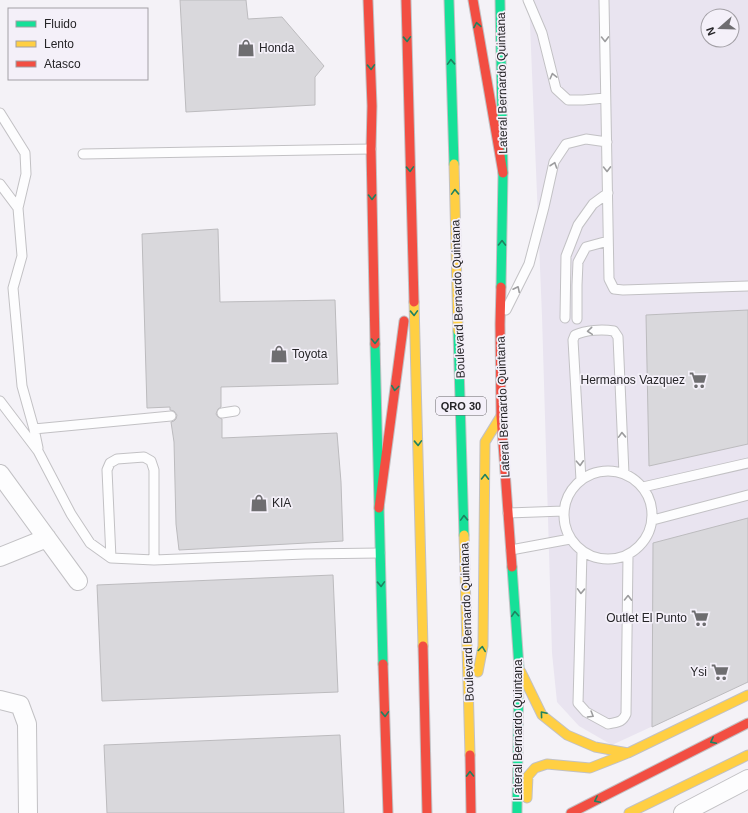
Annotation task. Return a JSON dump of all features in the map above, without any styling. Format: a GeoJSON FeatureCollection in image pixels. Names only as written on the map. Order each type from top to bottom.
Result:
{"type":"FeatureCollection","features":[{"type":"Feature","properties":{"kind":"main road"},"geometry":{"type":"LineString","coordinates":[[368,0],[372,106],[371,149],[380,553],[388,813]]}},
{"type":"Feature","properties":{"kind":"main road"},"geometry":{"type":"LineString","coordinates":[[406,0],[427,813]]}},
{"type":"Feature","properties":{"kind":"main road","name":"Boulevard Bernardo Quintana"},"geometry":{"type":"LineString","coordinates":[[450,0],[471,813]]}},
{"type":"Feature","properties":{"kind":"main road"},"geometry":{"type":"LineString","coordinates":[[473,0],[503,173]]}},
{"type":"Feature","properties":{"kind":"main road","name":"Lateral Bernardo Quintana"},"geometry":{"type":"LineString","coordinates":[[500,0],[503,173],[500,324],[501,416],[519,667],[517,813]]}},
{"type":"Feature","properties":{"kind":"main road"},"geometry":{"type":"LineString","coordinates":[[379,508],[413,252]]}},
{"type":"Feature","properties":{"kind":"main road"},"geometry":{"type":"LineString","coordinates":[[469,715],[483,646],[486,442],[501,416]]}},
{"type":"Feature","properties":{"kind":"main road"},"geometry":{"type":"LineString","coordinates":[[519,667],[542,715],[567,735],[595,747],[628,753]]}},
{"type":"Feature","properties":{"kind":"main road"},"geometry":{"type":"LineString","coordinates":[[526,813],[528,776],[535,768],[547,764],[590,768],[628,753],[748,695]]}},
{"type":"Feature","properties":{"kind":"main road"},"geometry":{"type":"LineString","coordinates":[[571,813],[748,723]]}},
{"type":"Feature","properties":{"kind":"main road"},"geometry":{"type":"LineString","coordinates":[[629,813],[748,755]]}},
{"type":"Feature","properties":{"kind":"street"},"geometry":{"type":"LineString","coordinates":[[0,474],[78,581]]}},
{"type":"Feature","properties":{"kind":"street"},"geometry":{"type":"LineString","coordinates":[[0,558],[47,538]]}},
{"type":"Feature","properties":{"kind":"street"},"geometry":{"type":"LineString","coordinates":[[0,700],[2,699],[20,705],[27,724],[28,813]]}},
{"type":"Feature","properties":{"kind":"street"},"geometry":{"type":"LineString","coordinates":[[683,813],[714,805],[748,779]]}},
{"type":"Feature","properties":{"kind":"lane"},"geometry":{"type":"LineString","coordinates":[[528,0],[542,33],[556,89],[568,100],[605,98]]}},
{"type":"Feature","properties":{"kind":"lane"},"geometry":{"type":"LineString","coordinates":[[604,0],[609,279],[614,289],[623,290],[748,286]]}},
{"type":"Feature","properties":{"kind":"lane"},"geometry":{"type":"LineString","coordinates":[[0,113],[25,153],[26,174],[18,208],[22,256],[13,288],[22,386],[34,429],[38,451]]}},
{"type":"Feature","properties":{"kind":"lane"},"geometry":{"type":"LineString","coordinates":[[500,324],[529,264],[554,162],[566,144],[586,138],[607,142]]}},
{"type":"Feature","properties":{"kind":"lane"},"geometry":{"type":"LineString","coordinates":[[82,154],[371,149]]}},
{"type":"Feature","properties":{"kind":"lane"},"geometry":{"type":"LineString","coordinates":[[0,184],[18,208]]}},
{"type":"Feature","properties":{"kind":"lane"},"geometry":{"type":"LineString","coordinates":[[565,318],[566,256],[578,225],[593,204],[608,193]]}},
{"type":"Feature","properties":{"kind":"lane"},"geometry":{"type":"LineString","coordinates":[[578,319],[578,262],[586,247],[608,241]]}},
{"type":"Feature","properties":{"kind":"lane"},"geometry":{"type":"LineString","coordinates":[[581,480],[573,340],[575,334],[581,332],[606,330],[614,331],[618,337],[624,474]]}},
{"type":"Feature","properties":{"kind":"lane"},"geometry":{"type":"LineString","coordinates":[[0,400],[38,451],[71,514],[90,543],[110,558],[154,560],[286,556],[304,554],[380,553]]}},
{"type":"Feature","properties":{"kind":"lane"},"geometry":{"type":"LineString","coordinates":[[222,413],[235,411]]}},
{"type":"Feature","properties":{"kind":"lane"},"geometry":{"type":"LineString","coordinates":[[34,429],[171,416]]}},
{"type":"Feature","properties":{"kind":"lane"},"geometry":{"type":"LineString","coordinates":[[110,558],[107,470],[110,462],[117,459],[144,457],[151,461],[154,470],[154,560]]}},
{"type":"Feature","properties":{"kind":"lane"},"geometry":{"type":"LineString","coordinates":[[643,487],[748,463]]}},
{"type":"Feature","properties":{"kind":"lane"},"geometry":{"type":"LineString","coordinates":[[602,471],[613,471],[634,479],[643,487],[651,503],[653,520],[649,534],[640,547],[628,556],[617,560],[605,560],[593,557],[582,552],[570,539],[564,511],[566,499],[573,488],[581,480],[591,474],[602,471]]}},
{"type":"Feature","properties":{"kind":"lane"},"geometry":{"type":"LineString","coordinates":[[653,520],[748,495]]}},
{"type":"Feature","properties":{"kind":"lane"},"geometry":{"type":"LineString","coordinates":[[508,513],[564,511]]}},
{"type":"Feature","properties":{"kind":"lane"},"geometry":{"type":"LineString","coordinates":[[511,550],[570,539]]}},
{"type":"Feature","properties":{"kind":"lane"},"geometry":{"type":"LineString","coordinates":[[582,552],[578,703],[586,712],[608,724],[621,722],[626,714],[628,556]]}},
{"type":"Feature","properties":{"kind":"shaded area"},"geometry":{"type":"Polygon","coordinates":[[[529,0],[748,0],[748,682],[612,745],[579,726],[557,702],[552,653],[542,316],[529,0]]]}},
{"type":"Feature","properties":{"kind":"building","name":"Honda"},"geometry":{"type":"Polygon","coordinates":[[[180,0],[246,0],[248,19],[282,17],[324,66],[315,77],[315,105],[186,112],[180,0]]]}},
{"type":"Feature","properties":{"kind":"building"},"geometry":{"type":"Polygon","coordinates":[[[218,229],[220,302],[335,300],[338,384],[221,387],[221,407],[218,409],[216,414],[222,419],[222,438],[337,433],[341,482],[343,541],[179,550],[176,524],[174,442],[171,422],[176,419],[177,415],[174,411],[170,410],[170,407],[147,408],[142,234],[218,229]]]}},
{"type":"Feature","properties":{"kind":"building","name":"Hermanos Vazquez"},"geometry":{"type":"Polygon","coordinates":[[[748,310],[748,444],[649,466],[646,315],[748,310]]]}},
{"type":"Feature","properties":{"kind":"building","name":"Outlet El Punto"},"geometry":{"type":"Polygon","coordinates":[[[748,518],[748,682],[652,727],[653,543],[748,518]]]}},
{"type":"Feature","properties":{"kind":"building"},"geometry":{"type":"Polygon","coordinates":[[[333,575],[338,692],[102,701],[97,585],[333,575]]]}},
{"type":"Feature","properties":{"kind":"building"},"geometry":{"type":"Polygon","coordinates":[[[340,735],[344,813],[107,813],[104,745],[340,735]]]}},
{"type":"Feature","properties":{"kind":"traffic: fast"},"geometry":{"type":"LineString","coordinates":[[449,0],[454,164]]}},
{"type":"Feature","properties":{"kind":"traffic: fast"},"geometry":{"type":"LineString","coordinates":[[500,0],[503,173],[501,287]]}},
{"type":"Feature","properties":{"kind":"traffic: fast"},"geometry":{"type":"LineString","coordinates":[[458,331],[464,535]]}},
{"type":"Feature","properties":{"kind":"traffic: fast"},"geometry":{"type":"LineString","coordinates":[[375,344],[383,664]]}},
{"type":"Feature","properties":{"kind":"traffic: fast"},"geometry":{"type":"LineString","coordinates":[[512,567],[519,667],[517,813]]}},
{"type":"Feature","properties":{"kind":"traffic: slow"},"geometry":{"type":"LineString","coordinates":[[454,164],[458,331]]}},
{"type":"Feature","properties":{"kind":"traffic: slow"},"geometry":{"type":"LineString","coordinates":[[414,302],[423,646]]}},
{"type":"Feature","properties":{"kind":"traffic: slow"},"geometry":{"type":"LineString","coordinates":[[478,672],[483,646],[485,442],[501,416]]}},
{"type":"Feature","properties":{"kind":"traffic: slow"},"geometry":{"type":"LineString","coordinates":[[464,535],[470,755]]}},
{"type":"Feature","properties":{"kind":"traffic: slow"},"geometry":{"type":"LineString","coordinates":[[521,672],[542,715],[567,735],[595,747],[628,753]]}},
{"type":"Feature","properties":{"kind":"traffic: slow"},"geometry":{"type":"LineString","coordinates":[[527,798],[528,776],[535,768],[547,764],[590,768],[628,753],[748,695]]}},
{"type":"Feature","properties":{"kind":"traffic: slow"},"geometry":{"type":"LineString","coordinates":[[629,813],[748,755]]}},
{"type":"Feature","properties":{"kind":"traffic: jam"},"geometry":{"type":"LineString","coordinates":[[368,0],[372,106],[371,149],[375,344]]}},
{"type":"Feature","properties":{"kind":"traffic: jam"},"geometry":{"type":"LineString","coordinates":[[406,0],[414,302]]}},
{"type":"Feature","properties":{"kind":"traffic: jam"},"geometry":{"type":"LineString","coordinates":[[473,0],[503,173]]}},
{"type":"Feature","properties":{"kind":"traffic: jam"},"geometry":{"type":"LineString","coordinates":[[501,287],[501,416],[512,567]]}},
{"type":"Feature","properties":{"kind":"traffic: jam"},"geometry":{"type":"LineString","coordinates":[[379,508],[404,321]]}},
{"type":"Feature","properties":{"kind":"traffic: jam"},"geometry":{"type":"LineString","coordinates":[[423,646],[427,813]]}},
{"type":"Feature","properties":{"kind":"traffic: jam"},"geometry":{"type":"LineString","coordinates":[[383,664],[388,813]]}},
{"type":"Feature","properties":{"kind":"traffic: jam"},"geometry":{"type":"LineString","coordinates":[[571,813],[748,723]]}},
{"type":"Feature","properties":{"kind":"traffic: jam"},"geometry":{"type":"LineString","coordinates":[[470,755],[471,813]]}},
{"type":"Feature","properties":{"kind":"place","name":"Honda"},"geometry":{"type":"Point","coordinates":[246,48]}},
{"type":"Feature","properties":{"kind":"place","name":"Toyota"},"geometry":{"type":"Point","coordinates":[279,354]}},
{"type":"Feature","properties":{"kind":"place","name":"Hermanos Vazquez"},"geometry":{"type":"Point","coordinates":[698,380]}},
{"type":"Feature","properties":{"kind":"place","name":"KIA"},"geometry":{"type":"Point","coordinates":[259,503]}},
{"type":"Feature","properties":{"kind":"place","name":"Outlet El Punto"},"geometry":{"type":"Point","coordinates":[700,618]}},
{"type":"Feature","properties":{"kind":"place","name":"Ysi"},"geometry":{"type":"Point","coordinates":[720,672]}}]}
